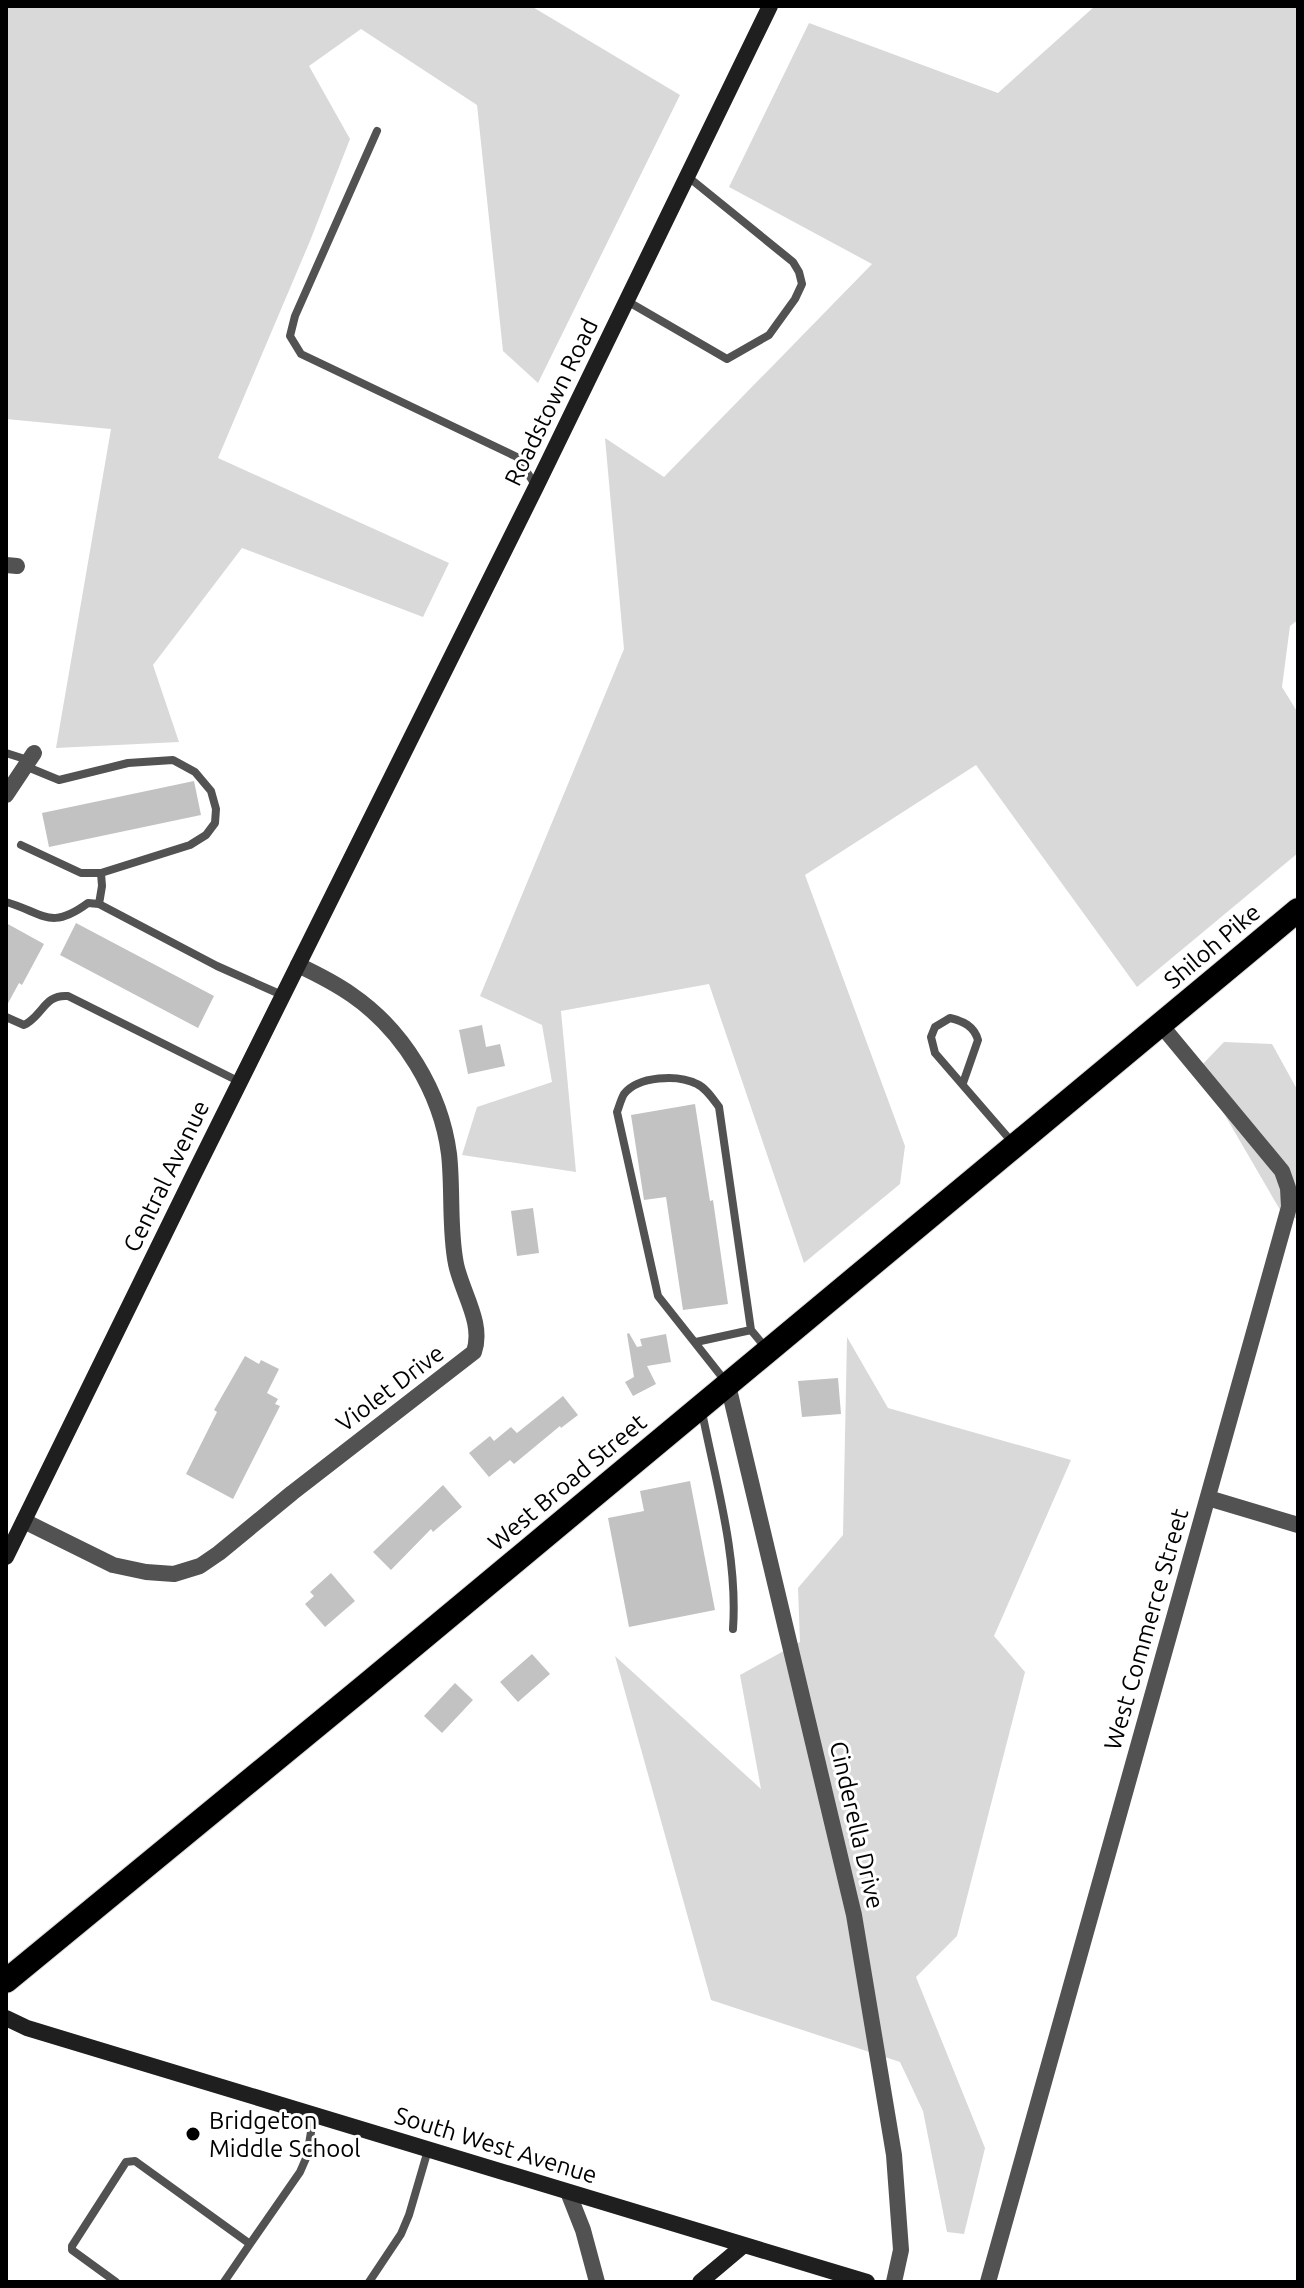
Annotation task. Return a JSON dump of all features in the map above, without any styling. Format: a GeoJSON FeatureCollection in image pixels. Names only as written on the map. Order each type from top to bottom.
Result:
{"type":"FeatureCollection","features":[{"type":"Feature","properties":{"kind":"highway","name":"Shiloh Pike"},"geometry":{"type":"LineString","coordinates":[[1161,1025],[1298,910]]}},
{"type":"Feature","properties":{"kind":"highway","name":"West Broad Street"},"geometry":{"type":"LineString","coordinates":[[6,1981],[1161,1025]]}},
{"type":"Feature","properties":{"kind":"main road","name":"Roadstown Road"},"geometry":{"type":"LineString","coordinates":[[372,817],[770,6]]}},
{"type":"Feature","properties":{"kind":"main road","name":"Central Avenue"},"geometry":{"type":"LineString","coordinates":[[6,1557],[372,817]]}},
{"type":"Feature","properties":{"kind":"main road","name":"South West Avenue"},"geometry":{"type":"LineString","coordinates":[[6,2018],[27,2028],[867,2282]]}},
{"type":"Feature","properties":{"kind":"main road"},"geometry":{"type":"LineString","coordinates":[[700,2282],[744,2245]]}},
{"type":"Feature","properties":{"kind":"street"},"geometry":{"type":"LineString","coordinates":[[6,795],[30,760]]}},
{"type":"Feature","properties":{"kind":"street","name":"Violet Drive"},"geometry":{"type":"LineString","coordinates":[[24,1521],[113,1565],[174,1574],[200,1566],[474,1352],[478,1341],[477,1329],[456,1265],[449,1153],[427,1081],[413,1058],[374,1013],[343,989],[298,965]]}},
{"type":"Feature","properties":{"kind":"street","name":"West Commerce Street"},"geometry":{"type":"LineString","coordinates":[[988,2282],[1208,1498],[1293,1212],[1282,1171],[1161,1025]]}},
{"type":"Feature","properties":{"kind":"street","name":"Cinderella Drive"},"geometry":{"type":"LineString","coordinates":[[728,1385],[854,1915],[894,2155],[901,2250],[894,2282]]}},
{"type":"Feature","properties":{"kind":"street"},"geometry":{"type":"LineString","coordinates":[[1208,1498],[1298,1525]]}},
{"type":"Feature","properties":{"kind":"street"},"geometry":{"type":"LineString","coordinates":[[568,2192],[583,2230],[597,2282]]}},
{"type":"Feature","properties":{"kind":"lane"},"geometry":{"type":"LineString","coordinates":[[377,131],[295,316],[290,336],[301,354],[517,457],[536,487]]}},
{"type":"Feature","properties":{"kind":"lane"},"geometry":{"type":"LineString","coordinates":[[627,301],[727,359],[769,335],[795,299],[802,284],[793,262],[687,176]]}},
{"type":"Feature","properties":{"kind":"lane"},"geometry":{"type":"LineString","coordinates":[[6,753],[30,760],[59,780],[128,763],[173,760],[195,772],[211,791],[216,809],[215,823],[206,835],[190,845],[101,873],[81,873],[21,845]]}},
{"type":"Feature","properties":{"kind":"lane"},"geometry":{"type":"LineString","coordinates":[[99,904],[101,873]]}},
{"type":"Feature","properties":{"kind":"lane"},"geometry":{"type":"LineString","coordinates":[[6,902],[44,918],[62,918],[88,903],[99,904],[217,966],[283,996]]}},
{"type":"Feature","properties":{"kind":"lane"},"geometry":{"type":"LineString","coordinates":[[6,1017],[24,1025],[34,1020],[45,1003],[53,998],[68,996],[240,1082]]}},
{"type":"Feature","properties":{"kind":"lane"},"geometry":{"type":"LineString","coordinates":[[963,1083],[978,1040],[976,1033],[963,1021],[950,1018],[935,1027],[932,1047],[1015,1146]]}},
{"type":"Feature","properties":{"kind":"lane"},"geometry":{"type":"LineString","coordinates":[[728,1385],[658,1296],[617,1112],[625,1094],[640,1083],[655,1079],[695,1083],[704,1088],[719,1107],[751,1330],[768,1351]]}},
{"type":"Feature","properties":{"kind":"lane"},"geometry":{"type":"LineString","coordinates":[[696,1342],[751,1330]]}},
{"type":"Feature","properties":{"kind":"lane"},"geometry":{"type":"LineString","coordinates":[[701,1407],[731,1557],[735,1597],[733,1629]]}},
{"type":"Feature","properties":{"kind":"lane"},"geometry":{"type":"LineString","coordinates":[[224,2282],[300,2172],[307,2156],[314,2114]]}},
{"type":"Feature","properties":{"kind":"lane"},"geometry":{"type":"LineString","coordinates":[[369,2282],[401,2234],[428,2149]]}},
{"type":"Feature","properties":{"kind":"lane"},"geometry":{"type":"LineString","coordinates":[[116,2282],[72,2250],[72,2246],[130,2160],[250,2244]]}},
{"type":"Feature","properties":{"kind":"shaded area"},"geometry":{"type":"Polygon","coordinates":[[[6,6],[531,6],[680,95],[538,383],[503,351],[477,105],[361,29],[309,66],[350,139],[218,458],[449,563],[423,617],[242,548],[153,665],[179,742],[56,748],[111,429],[6,419],[6,6]]]}},
{"type":"Feature","properties":{"kind":"shaded area"},"geometry":{"type":"Polygon","coordinates":[[[1095,6],[1298,6],[1298,620],[1290,626],[1282,687],[1298,713],[1298,853],[1137,987],[976,765],[805,875],[905,1146],[900,1184],[804,1263],[709,984],[561,1011],[576,1172],[462,1155],[477,1107],[552,1082],[542,1025],[480,996],[624,649],[605,438],[664,477],[872,264],[729,187],[809,23],[998,93],[1095,6]]]}},
{"type":"Feature","properties":{"kind":"shaded area"},"geometry":{"type":"Polygon","coordinates":[[[1224,1042],[1272,1044],[1298,1091],[1298,1219],[1283,1215],[1198,1069],[1224,1042]]]}},
{"type":"Feature","properties":{"kind":"shaded area"},"geometry":{"type":"Polygon","coordinates":[[[847,1337],[888,1408],[1071,1460],[994,1636],[1025,1672],[957,1936],[916,1977],[985,2148],[964,2234],[947,2232],[923,2111],[900,2062],[711,2000],[615,1656],[761,1789],[740,1675],[800,1642],[798,1588],[843,1535],[847,1337]]]}},
{"type":"Feature","properties":{"kind":"building"},"geometry":{"type":"Polygon","coordinates":[[[194,781],[201,815],[49,847],[42,813],[194,781]]]}},
{"type":"Feature","properties":{"kind":"building"},"geometry":{"type":"Polygon","coordinates":[[[6,923],[44,944],[6,1007],[6,923]]]}},
{"type":"Feature","properties":{"kind":"building"},"geometry":{"type":"Polygon","coordinates":[[[76,923],[214,996],[198,1028],[60,955],[76,923]]]}},
{"type":"Feature","properties":{"kind":"building"},"geometry":{"type":"Polygon","coordinates":[[[482,1025],[486,1047],[500,1044],[505,1066],[468,1074],[459,1030],[482,1025]]]}},
{"type":"Feature","properties":{"kind":"building"},"geometry":{"type":"Polygon","coordinates":[[[695,1104],[728,1304],[683,1310],[666,1197],[644,1200],[631,1115],[695,1104]]]}},
{"type":"Feature","properties":{"kind":"building"},"geometry":{"type":"Polygon","coordinates":[[[533,1208],[539,1253],[517,1256],[511,1211],[533,1208]]]}},
{"type":"Feature","properties":{"kind":"building"},"geometry":{"type":"Polygon","coordinates":[[[629,1333],[637,1347],[642,1346],[640,1339],[666,1334],[671,1362],[647,1366],[656,1384],[633,1396],[625,1382],[634,1377],[629,1333]]]}},
{"type":"Feature","properties":{"kind":"building"},"geometry":{"type":"Polygon","coordinates":[[[245,1356],[259,1364],[261,1360],[279,1369],[267,1393],[278,1399],[275,1404],[280,1406],[233,1499],[186,1474],[217,1412],[214,1410],[245,1356]]]}},
{"type":"Feature","properties":{"kind":"building"},"geometry":{"type":"Polygon","coordinates":[[[838,1378],[841,1414],[802,1417],[798,1381],[838,1378]]]}},
{"type":"Feature","properties":{"kind":"building"},"geometry":{"type":"Polygon","coordinates":[[[563,1396],[578,1415],[514,1464],[510,1460],[489,1477],[469,1453],[490,1436],[494,1441],[511,1427],[517,1433],[563,1396]]]}},
{"type":"Feature","properties":{"kind":"building"},"geometry":{"type":"Polygon","coordinates":[[[690,1481],[715,1610],[629,1627],[608,1518],[644,1511],[640,1491],[690,1481]]]}},
{"type":"Feature","properties":{"kind":"building"},"geometry":{"type":"Polygon","coordinates":[[[443,1485],[462,1507],[433,1532],[431,1529],[391,1570],[373,1552],[443,1485]]]}},
{"type":"Feature","properties":{"kind":"building"},"geometry":{"type":"Polygon","coordinates":[[[331,1573],[355,1601],[325,1627],[305,1604],[314,1596],[310,1592],[331,1573]]]}},
{"type":"Feature","properties":{"kind":"building"},"geometry":{"type":"Polygon","coordinates":[[[532,1654],[550,1674],[518,1702],[500,1682],[532,1654]]]}},
{"type":"Feature","properties":{"kind":"building"},"geometry":{"type":"Polygon","coordinates":[[[455,1683],[473,1700],[442,1733],[424,1716],[455,1683]]]}},
{"type":"Feature","properties":{"kind":"place","name":"Bridgeton Middle School"},"geometry":{"type":"Point","coordinates":[193,2134]}}]}
